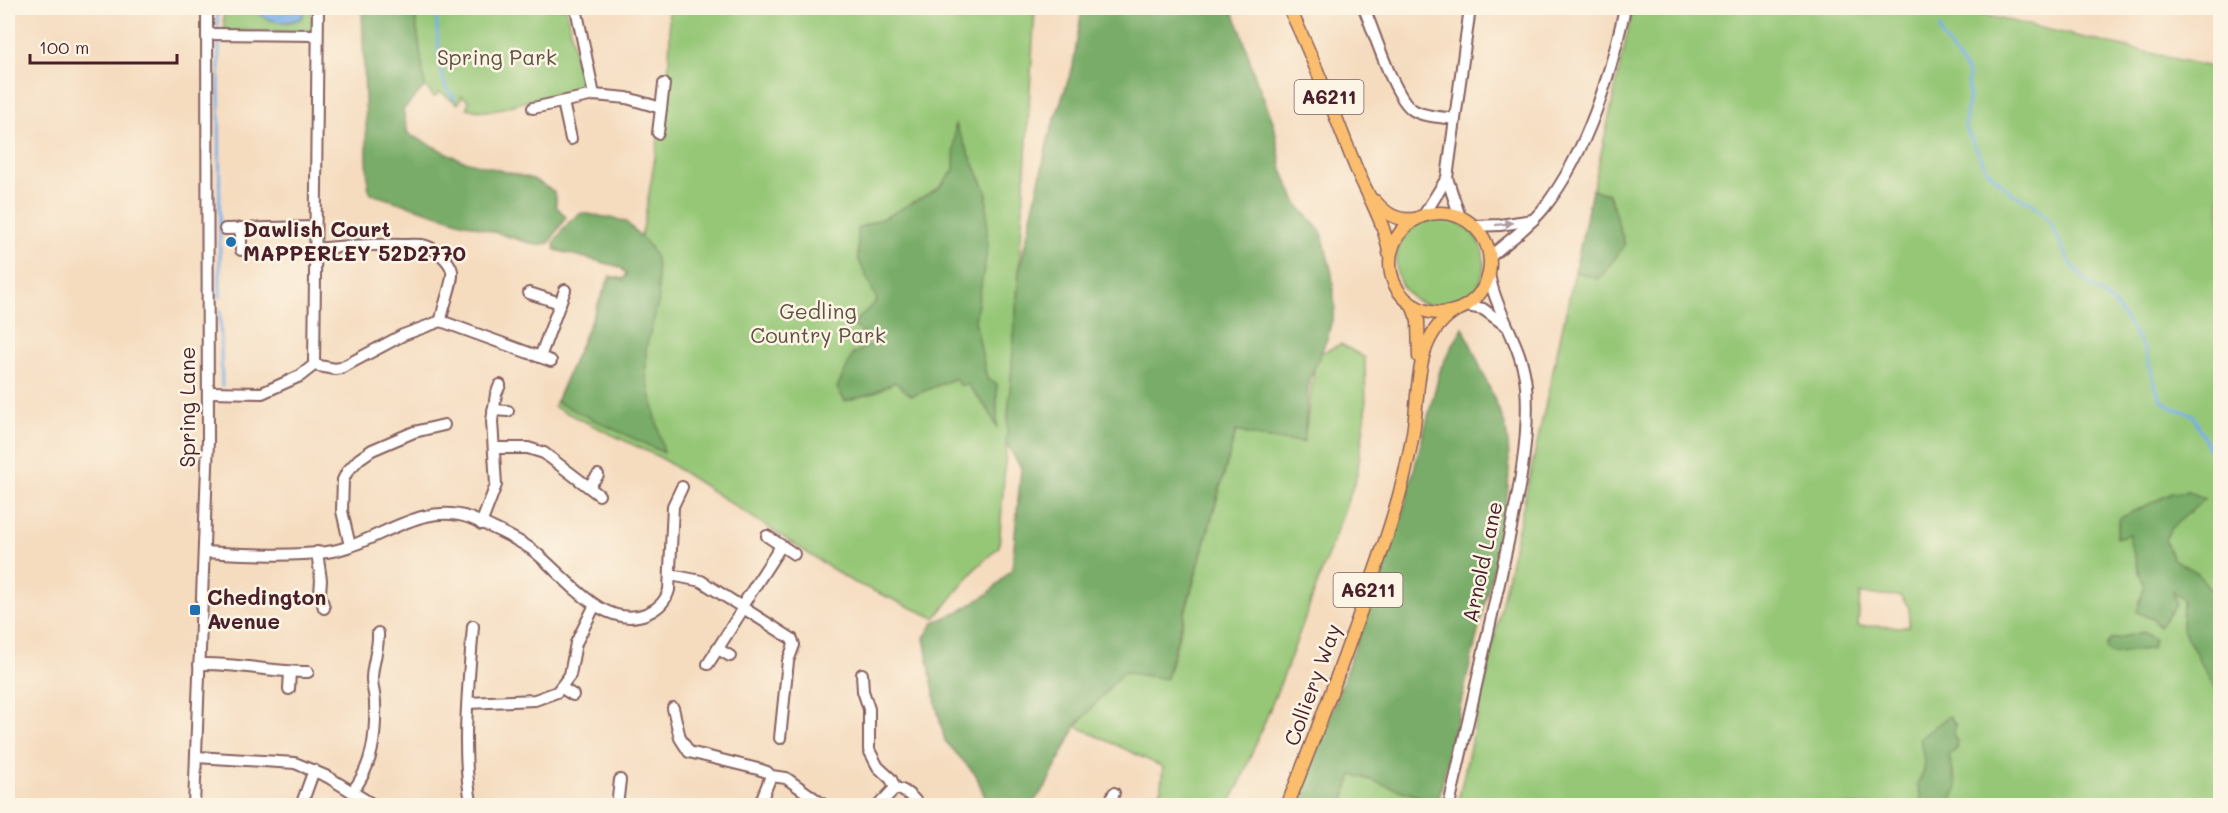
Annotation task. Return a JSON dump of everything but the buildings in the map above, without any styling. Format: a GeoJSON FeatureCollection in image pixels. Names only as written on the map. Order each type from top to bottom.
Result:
{"type":"FeatureCollection","features":[{"type":"Feature","properties":{"kind":"main road","name":"A6211"},"geometry":{"type":"LineString","coordinates":[[1289,8],[1328,94],[1387,238],[1390,259]]}},
{"type":"Feature","properties":{"kind":"main road","name":"A6211"},"geometry":{"type":"LineString","coordinates":[[1365,188],[1390,216],[1404,220],[1419,217]]}},
{"type":"Feature","properties":{"kind":"main road"},"geometry":{"type":"LineString","coordinates":[[1442,213],[1460,217],[1474,226],[1484,237],[1490,257],[1489,274],[1482,291],[1467,306],[1441,314],[1426,311],[1412,305],[1396,288],[1390,273],[1393,244],[1400,233],[1419,217],[1442,213]]}},
{"type":"Feature","properties":{"kind":"main road","name":"Colliery Way"},"geometry":{"type":"LineString","coordinates":[[1412,305],[1418,321],[1420,368]]}},
{"type":"Feature","properties":{"kind":"main road","name":"Colliery Way"},"geometry":{"type":"LineString","coordinates":[[1287,806],[1350,641],[1401,493],[1413,433],[1420,368],[1426,344],[1437,325],[1453,312]]}},
{"type":"Feature","properties":{"kind":"street","name":"Spring Lane"},"geometry":{"type":"LineString","coordinates":[[194,806],[208,392],[207,8]]}},
{"type":"Feature","properties":{"kind":"street"},"geometry":{"type":"LineString","coordinates":[[314,365],[318,8]]}},
{"type":"Feature","properties":{"kind":"street"},"geometry":{"type":"LineString","coordinates":[[576,8],[594,95]]}},
{"type":"Feature","properties":{"kind":"street"},"geometry":{"type":"LineString","coordinates":[[1364,8],[1385,60],[1407,105],[1417,112],[1455,119]]}},
{"type":"Feature","properties":{"kind":"street"},"geometry":{"type":"LineString","coordinates":[[1460,217],[1447,178],[1470,8]]}},
{"type":"Feature","properties":{"kind":"street"},"geometry":{"type":"LineString","coordinates":[[1490,257],[1544,208],[1576,155],[1593,118],[1625,8]]}},
{"type":"Feature","properties":{"kind":"street"},"geometry":{"type":"LineString","coordinates":[[207,34],[317,35]]}},
{"type":"Feature","properties":{"kind":"street"},"geometry":{"type":"LineString","coordinates":[[658,133],[664,84]]}},
{"type":"Feature","properties":{"kind":"street"},"geometry":{"type":"LineString","coordinates":[[533,108],[594,95],[627,98],[661,108]]}},
{"type":"Feature","properties":{"kind":"street"},"geometry":{"type":"LineString","coordinates":[[563,102],[571,139]]}},
{"type":"Feature","properties":{"kind":"street"},"geometry":{"type":"LineString","coordinates":[[1419,217],[1447,178]]}},
{"type":"Feature","properties":{"kind":"street"},"geometry":{"type":"LineString","coordinates":[[1474,226],[1533,220]]}},
{"type":"Feature","properties":{"kind":"street"},"geometry":{"type":"LineString","coordinates":[[225,229],[315,227]]}},
{"type":"Feature","properties":{"kind":"street"},"geometry":{"type":"LineString","coordinates":[[241,228],[241,250]]}},
{"type":"Feature","properties":{"kind":"street"},"geometry":{"type":"LineString","coordinates":[[314,249],[372,244],[424,245],[433,248],[448,262],[452,276],[442,308],[441,321]]}},
{"type":"Feature","properties":{"kind":"street","name":"Arnold Lane"},"geometry":{"type":"LineString","coordinates":[[1449,806],[1513,519],[1527,415],[1526,384],[1515,343],[1495,298],[1489,274]]}},
{"type":"Feature","properties":{"kind":"street"},"geometry":{"type":"LineString","coordinates":[[540,357],[565,290]]}},
{"type":"Feature","properties":{"kind":"street"},"geometry":{"type":"LineString","coordinates":[[530,293],[560,303]]}},
{"type":"Feature","properties":{"kind":"street"},"geometry":{"type":"LineString","coordinates":[[1467,306],[1474,306],[1489,312],[1508,327]]}},
{"type":"Feature","properties":{"kind":"street"},"geometry":{"type":"LineString","coordinates":[[208,392],[262,393],[300,376],[314,365],[341,368],[403,336],[441,321],[551,361]]}},
{"type":"Feature","properties":{"kind":"street"},"geometry":{"type":"LineString","coordinates":[[481,524],[496,484],[493,410],[500,385]]}},
{"type":"Feature","properties":{"kind":"street"},"geometry":{"type":"LineString","coordinates":[[493,410],[508,411]]}},
{"type":"Feature","properties":{"kind":"street"},"geometry":{"type":"LineString","coordinates":[[350,546],[342,512],[343,480],[347,472],[359,459],[372,450],[414,432],[439,430]]}},
{"type":"Feature","properties":{"kind":"street"},"geometry":{"type":"LineString","coordinates":[[494,448],[528,448],[544,453],[599,495]]}},
{"type":"Feature","properties":{"kind":"street"},"geometry":{"type":"LineString","coordinates":[[589,486],[598,475]]}},
{"type":"Feature","properties":{"kind":"street"},"geometry":{"type":"LineString","coordinates":[[204,552],[276,555],[317,552],[350,546],[426,515],[437,513],[470,518],[531,549],[574,590],[595,604],[626,616],[642,615],[656,609],[664,602],[669,590],[671,575],[668,506],[681,487]]}},
{"type":"Feature","properties":{"kind":"street"},"geometry":{"type":"LineString","coordinates":[[767,536],[794,554]]}},
{"type":"Feature","properties":{"kind":"street"},"geometry":{"type":"LineString","coordinates":[[708,664],[781,546]]}},
{"type":"Feature","properties":{"kind":"street"},"geometry":{"type":"LineString","coordinates":[[317,552],[321,580],[315,593],[324,608]]}},
{"type":"Feature","properties":{"kind":"street"},"geometry":{"type":"LineString","coordinates":[[671,575],[701,581],[792,639],[794,645],[788,661],[780,738]]}},
{"type":"Feature","properties":{"kind":"street"},"geometry":{"type":"LineString","coordinates":[[468,703],[536,700],[549,697],[562,688],[572,669],[579,635],[595,604]]}},
{"type":"Feature","properties":{"kind":"street"},"geometry":{"type":"LineString","coordinates":[[472,806],[467,780],[468,703],[473,626]]}},
{"type":"Feature","properties":{"kind":"street"},"geometry":{"type":"LineString","coordinates":[[352,792],[371,758],[375,701],[372,680],[383,645],[378,633]]}},
{"type":"Feature","properties":{"kind":"street"},"geometry":{"type":"LineString","coordinates":[[472,639],[483,639]]}},
{"type":"Feature","properties":{"kind":"street"},"geometry":{"type":"LineString","coordinates":[[718,649],[730,656]]}},
{"type":"Feature","properties":{"kind":"street"},"geometry":{"type":"LineString","coordinates":[[199,664],[239,664],[264,670],[308,672]]}},
{"type":"Feature","properties":{"kind":"street"},"geometry":{"type":"LineString","coordinates":[[288,689],[290,672]]}},
{"type":"Feature","properties":{"kind":"street"},"geometry":{"type":"LineString","coordinates":[[862,674],[858,693],[869,709],[869,750],[878,767],[891,779],[895,788]]}},
{"type":"Feature","properties":{"kind":"street"},"geometry":{"type":"LineString","coordinates":[[562,688],[573,695]]}},
{"type":"Feature","properties":{"kind":"street"},"geometry":{"type":"LineString","coordinates":[[769,707],[782,709]]}},
{"type":"Feature","properties":{"kind":"street"},"geometry":{"type":"LineString","coordinates":[[673,708],[683,746],[693,755],[714,758],[758,769],[771,776],[786,778],[825,806]]}},
{"type":"Feature","properties":{"kind":"street"},"geometry":{"type":"LineString","coordinates":[[676,723],[689,720]]}},
{"type":"Feature","properties":{"kind":"street"},"geometry":{"type":"LineString","coordinates":[[196,757],[284,761],[314,770],[375,806]]}},
{"type":"Feature","properties":{"kind":"street"},"geometry":{"type":"LineString","coordinates":[[301,806],[314,770]]}},
{"type":"Feature","properties":{"kind":"street"},"geometry":{"type":"LineString","coordinates":[[759,806],[771,776]]}},
{"type":"Feature","properties":{"kind":"street"},"geometry":{"type":"LineString","coordinates":[[617,806],[620,780]]}},
{"type":"Feature","properties":{"kind":"street"},"geometry":{"type":"LineString","coordinates":[[878,806],[895,788]]}},
{"type":"Feature","properties":{"kind":"street"},"geometry":{"type":"LineString","coordinates":[[895,788],[902,789],[919,806]]}},
{"type":"Feature","properties":{"kind":"street"},"geometry":{"type":"LineString","coordinates":[[1108,806],[1114,793]]}},
{"type":"Feature","properties":{"kind":"green space"},"geometry":{"type":"Polygon","coordinates":[[[223,8],[312,8],[312,27],[309,31],[224,31],[223,8]]]}},
{"type":"Feature","properties":{"kind":"green space"},"geometry":{"type":"Polygon","coordinates":[[[362,8],[414,8],[425,86],[403,110],[408,134],[461,160],[533,179],[553,191],[556,206],[566,217],[549,243],[536,245],[371,194],[368,186],[362,8]]]}},
{"type":"Feature","properties":{"kind":"green space","name":"Spring Park"},"geometry":{"type":"Polygon","coordinates":[[[414,8],[566,8],[582,88],[490,111],[467,108],[469,101],[462,96],[458,104],[440,92],[434,97],[425,86],[414,8]]]}},
{"type":"Feature","properties":{"kind":"green space","name":"Gedling Country Park"},"geometry":{"type":"Polygon","coordinates":[[[668,8],[1035,8],[999,547],[975,569],[935,618],[851,581],[661,458],[554,407],[610,276],[624,279],[643,229],[669,64],[668,8]]]}},
{"type":"Feature","properties":{"kind":"green space"},"geometry":{"type":"Polygon","coordinates":[[[1082,8],[1231,8],[1274,124],[1282,170],[1297,204],[1322,233],[1332,274],[1335,308],[1327,339],[1309,380],[1304,442],[1269,439],[1236,431],[1166,679],[1123,672],[1076,726],[1046,786],[1031,805],[988,805],[976,775],[945,741],[924,638],[934,622],[962,610],[988,594],[1012,569],[1021,468],[1006,443],[1019,272],[1049,136],[1073,66],[1082,8]]]}},
{"type":"Feature","properties":{"kind":"green space"},"geometry":{"type":"Polygon","coordinates":[[[1633,8],[1954,8],[2220,69],[2220,805],[1457,806],[1633,8]],[[1860,594],[1858,626],[1909,627],[1909,607],[1900,596],[1860,594]]]}},
{"type":"Feature","properties":{"kind":"green space"},"geometry":{"type":"Polygon","coordinates":[[[955,123],[987,193],[987,252],[975,320],[987,379],[997,384],[997,428],[989,411],[968,385],[960,385],[954,379],[912,396],[895,382],[873,393],[845,401],[837,388],[853,354],[877,342],[852,325],[877,300],[858,258],[858,228],[888,216],[939,188],[954,170],[955,123]]]}},
{"type":"Feature","properties":{"kind":"green space"},"geometry":{"type":"Polygon","coordinates":[[[1592,190],[1609,194],[1625,245],[1599,279],[1575,272],[1592,190]]]}},
{"type":"Feature","properties":{"kind":"green space"},"geometry":{"type":"Polygon","coordinates":[[[583,213],[625,221],[648,244],[656,258],[659,300],[646,348],[646,375],[664,453],[556,402],[610,277],[624,280],[627,274],[620,267],[555,250],[554,243],[563,230],[570,221],[583,213]]]}},
{"type":"Feature","properties":{"kind":"green space"},"geometry":{"type":"Polygon","coordinates":[[[1440,219],[1457,223],[1471,232],[1480,246],[1484,263],[1480,280],[1471,294],[1457,303],[1440,307],[1423,303],[1409,294],[1400,280],[1396,263],[1400,246],[1409,232],[1423,223],[1440,219]]]}},
{"type":"Feature","properties":{"kind":"green space"},"geometry":{"type":"Polygon","coordinates":[[[1463,327],[1505,424],[1509,472],[1499,544],[1438,803],[1352,774],[1342,805],[1295,805],[1315,758],[1402,515],[1441,367],[1463,327]]]}},
{"type":"Feature","properties":{"kind":"green space"},"geometry":{"type":"Polygon","coordinates":[[[1341,344],[1365,358],[1366,411],[1357,475],[1287,667],[1239,785],[1228,805],[1159,805],[1163,767],[1076,726],[1123,672],[1167,678],[1236,431],[1269,439],[1304,442],[1316,355],[1341,344]]]}},
{"type":"Feature","properties":{"kind":"green space"},"geometry":{"type":"Polygon","coordinates":[[[2189,491],[2205,499],[2171,528],[2165,540],[2173,559],[2197,572],[2220,602],[2220,698],[2182,628],[2183,599],[2173,591],[2176,605],[2159,627],[2154,620],[2137,612],[2144,587],[2129,539],[2130,534],[2116,538],[2120,518],[2172,493],[2189,491]]]}},
{"type":"Feature","properties":{"kind":"green space"},"geometry":{"type":"Polygon","coordinates":[[[2143,632],[2154,639],[2152,648],[2112,654],[2107,650],[2106,646],[2110,640],[2143,632]]]}},
{"type":"Feature","properties":{"kind":"green space"},"geometry":{"type":"Polygon","coordinates":[[[1949,716],[1956,725],[1953,735],[1957,741],[1957,749],[1949,755],[1957,788],[1952,801],[1954,805],[1920,805],[1921,797],[1917,784],[1923,772],[1924,762],[1920,738],[1949,716]]]}},
{"type":"Feature","properties":{"kind":"green space"},"geometry":{"type":"Polygon","coordinates":[[[1352,773],[1438,803],[1437,806],[1342,806],[1352,773]]]}},
{"type":"Feature","properties":{"kind":"water"},"geometry":{"type":"Polygon","coordinates":[[[252,8],[305,8],[302,18],[282,22],[263,17],[252,8]]]}},
{"type":"Feature","properties":{"kind":"waterway"},"geometry":{"type":"LineString","coordinates":[[217,8],[218,29]]}},
{"type":"Feature","properties":{"kind":"waterway"},"geometry":{"type":"LineString","coordinates":[[436,8],[439,59],[445,86],[455,99]]}},
{"type":"Feature","properties":{"kind":"waterway"},"geometry":{"type":"LineString","coordinates":[[1940,27],[1941,35],[1968,73],[1969,94],[1965,127],[1988,171],[2013,194],[2032,203],[2048,219],[2069,261],[2090,285],[2116,306],[2145,350],[2159,397],[2171,407],[2193,415],[2213,457]]}},
{"type":"Feature","properties":{"kind":"waterway"},"geometry":{"type":"LineString","coordinates":[[219,42],[220,297]]}},
{"type":"Feature","properties":{"kind":"waterway"},"geometry":{"type":"LineString","coordinates":[[220,310],[222,386]]}},
{"type":"Feature","properties":{"kind":"place","name":"Dawlish Court MAPPERLEY 52D2770"},"geometry":{"type":"Point","coordinates":[231,242]}},
{"type":"Feature","properties":{"kind":"place","name":"Chedington Avenue"},"geometry":{"type":"Point","coordinates":[195,610]}}]}
